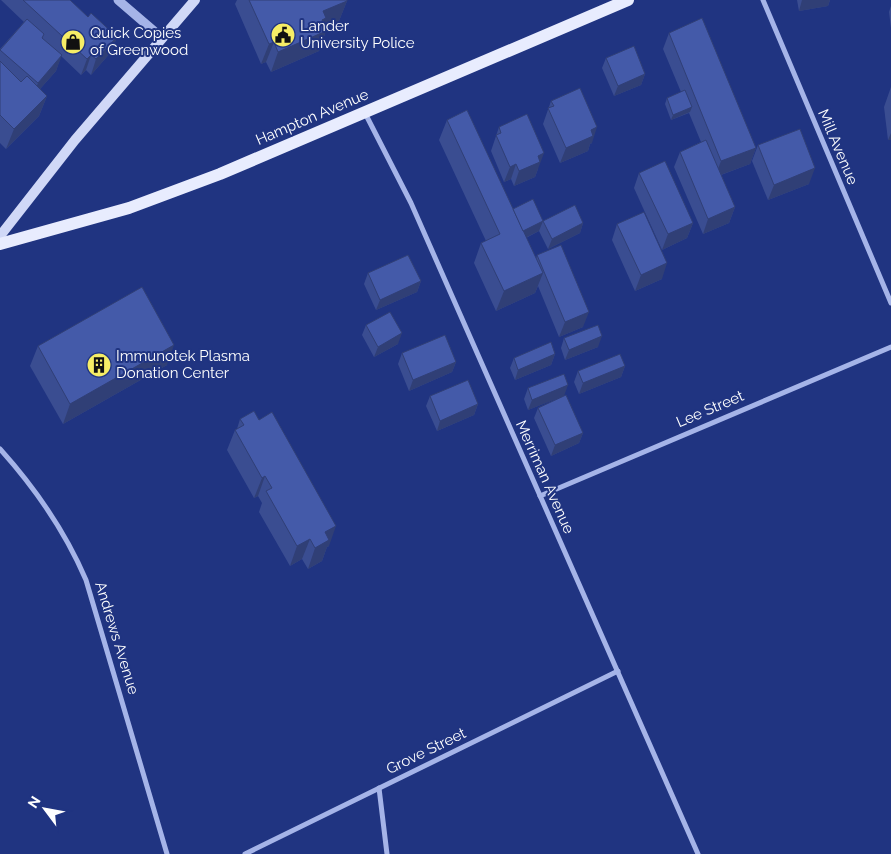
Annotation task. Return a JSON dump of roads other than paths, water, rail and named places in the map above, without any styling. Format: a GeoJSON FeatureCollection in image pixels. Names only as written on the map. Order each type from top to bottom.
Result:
{"type":"FeatureCollection","features":[{"type":"Feature","properties":{"kind":"main road"},"geometry":{"type":"LineString","coordinates":[[0,236],[75,140],[161,37],[195,0]]}},
{"type":"Feature","properties":{"kind":"main road","name":"Hampton Avenue"},"geometry":{"type":"LineString","coordinates":[[0,244],[129,208],[220,174],[628,0]]}},
{"type":"Feature","properties":{"kind":"street"},"geometry":{"type":"LineString","coordinates":[[118,0],[161,37]]}},
{"type":"Feature","properties":{"kind":"street","name":"Mill Avenue"},"geometry":{"type":"LineString","coordinates":[[763,0],[891,303]]}},
{"type":"Feature","properties":{"kind":"street","name":"Merriman Avenue"},"geometry":{"type":"LineString","coordinates":[[365,112],[411,203],[698,854]]}},
{"type":"Feature","properties":{"kind":"street","name":"Lee Street"},"geometry":{"type":"LineString","coordinates":[[540,496],[891,347]]}},
{"type":"Feature","properties":{"kind":"street","name":"Andrews Avenue"},"geometry":{"type":"LineString","coordinates":[[0,449],[20,471],[53,515],[75,553],[86,580],[167,854]]}},
{"type":"Feature","properties":{"kind":"street","name":"Grove Street"},"geometry":{"type":"LineString","coordinates":[[245,854],[618,671]]}},
{"type":"Feature","properties":{"kind":"street"},"geometry":{"type":"LineString","coordinates":[[379,788],[387,854]]}},
{"type":"Feature","properties":{"kind":"place","name":"Lander University Police"},"geometry":{"type":"Point","coordinates":[283,35]}},
{"type":"Feature","properties":{"kind":"place","name":"Quick Copies of Greenwood"},"geometry":{"type":"Point","coordinates":[73,42]}},
{"type":"Feature","properties":{"kind":"place","name":"Immunotek Plasma Donation Center"},"geometry":{"type":"Point","coordinates":[99,365]}}]}
